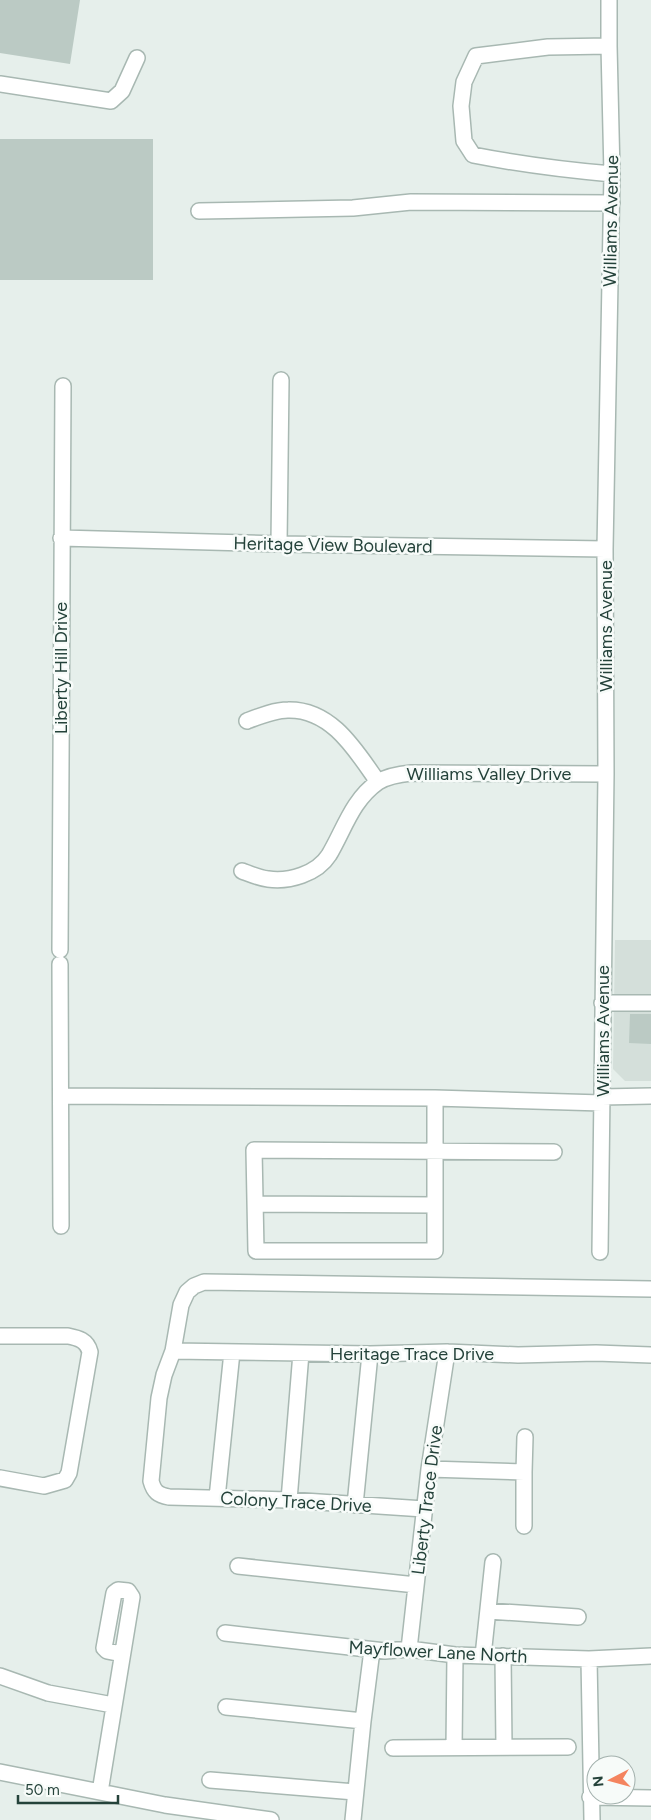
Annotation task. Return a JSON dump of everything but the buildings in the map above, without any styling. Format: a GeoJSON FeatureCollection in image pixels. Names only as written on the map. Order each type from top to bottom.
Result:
{"type":"FeatureCollection","features":[{"type":"Feature","properties":{"kind":"street","name":"Williams Avenue"},"geometry":{"type":"LineString","coordinates":[[600,1252],[606,774],[605,549],[612,203],[609,0]]}},
{"type":"Feature","properties":{"kind":"street"},"geometry":{"type":"LineString","coordinates":[[609,46],[548,47],[476,56],[464,82],[461,106],[464,141],[473,155],[505,162],[612,174]]}},
{"type":"Feature","properties":{"kind":"street"},"geometry":{"type":"LineString","coordinates":[[0,84],[111,101],[122,91],[137,58]]}},
{"type":"Feature","properties":{"kind":"street"},"geometry":{"type":"LineString","coordinates":[[199,211],[353,208],[411,202],[612,203]]}},
{"type":"Feature","properties":{"kind":"street"},"geometry":{"type":"LineString","coordinates":[[279,544],[281,380]]}},
{"type":"Feature","properties":{"kind":"street","name":"Liberty Hill Drive"},"geometry":{"type":"LineString","coordinates":[[61,1226],[60,957],[63,386]]}},
{"type":"Feature","properties":{"kind":"street","name":"Heritage View Boulevard"},"geometry":{"type":"LineString","coordinates":[[61,538],[279,544],[605,549]]}},
{"type":"Feature","properties":{"kind":"street"},"geometry":{"type":"LineString","coordinates":[[247,721],[289,710],[313,714],[332,724],[353,747],[378,782]]}},
{"type":"Feature","properties":{"kind":"street","name":"Williams Valley Drive"},"geometry":{"type":"LineString","coordinates":[[242,871],[267,880],[295,879],[313,870],[328,857],[351,812],[362,798],[378,782],[394,775],[411,773],[606,774]]}},
{"type":"Feature","properties":{"kind":"street"},"geometry":{"type":"LineString","coordinates":[[602,1003],[651,1003]]}},
{"type":"Feature","properties":{"kind":"street"},"geometry":{"type":"LineString","coordinates":[[62,1096],[602,1100],[651,1096]]}},
{"type":"Feature","properties":{"kind":"street"},"geometry":{"type":"LineString","coordinates":[[435,1098],[435,1150],[435,1251],[256,1251],[254,1150],[435,1150],[554,1152]]}},
{"type":"Feature","properties":{"kind":"street"},"geometry":{"type":"LineString","coordinates":[[256,1204],[435,1205]]}},
{"type":"Feature","properties":{"kind":"street"},"geometry":{"type":"LineString","coordinates":[[173,1351],[182,1305],[187,1292],[194,1286],[204,1282],[651,1289]]}},
{"type":"Feature","properties":{"kind":"street"},"geometry":{"type":"LineString","coordinates":[[0,1336],[68,1336],[78,1338],[87,1343],[90,1352],[69,1472],[65,1480],[44,1486],[0,1478]]}},
{"type":"Feature","properties":{"kind":"street","name":"Heritage Trace Drive"},"geometry":{"type":"LineString","coordinates":[[173,1351],[301,1354],[447,1352],[518,1355],[596,1353],[651,1355]]}},
{"type":"Feature","properties":{"kind":"street","name":"Colony Trace Drive"},"geometry":{"type":"LineString","coordinates":[[173,1351],[164,1375],[159,1398],[151,1481],[153,1489],[159,1495],[169,1497],[289,1500],[424,1509]]}},
{"type":"Feature","properties":{"kind":"street"},"geometry":{"type":"LineString","coordinates":[[217,1498],[232,1352]]}},
{"type":"Feature","properties":{"kind":"street","name":"Liberty Trace Drive"},"geometry":{"type":"LineString","coordinates":[[409,1648],[429,1469],[447,1352]]}},
{"type":"Feature","properties":{"kind":"street"},"geometry":{"type":"LineString","coordinates":[[289,1500],[301,1354]]}},
{"type":"Feature","properties":{"kind":"street"},"geometry":{"type":"LineString","coordinates":[[355,1505],[370,1354]]}},
{"type":"Feature","properties":{"kind":"street"},"geometry":{"type":"LineString","coordinates":[[524,1526],[525,1437]]}},
{"type":"Feature","properties":{"kind":"street"},"geometry":{"type":"LineString","coordinates":[[429,1469],[524,1472]]}},
{"type":"Feature","properties":{"kind":"street"},"geometry":{"type":"LineString","coordinates":[[483,1656],[493,1562]]}},
{"type":"Feature","properties":{"kind":"street"},"geometry":{"type":"LineString","coordinates":[[238,1566],[416,1585]]}},
{"type":"Feature","properties":{"kind":"street"},"geometry":{"type":"LineString","coordinates":[[488,1610],[578,1617]]}},
{"type":"Feature","properties":{"kind":"street","name":"Mayflower Lane North"},"geometry":{"type":"LineString","coordinates":[[225,1633],[372,1650],[385,1651],[409,1648],[455,1655],[589,1659],[651,1656]]}},
{"type":"Feature","properties":{"kind":"street"},"geometry":{"type":"LineString","coordinates":[[353,1820],[372,1650]]}},
{"type":"Feature","properties":{"kind":"street"},"geometry":{"type":"LineString","coordinates":[[100,1792],[122,1654]]}},
{"type":"Feature","properties":{"kind":"street"},"geometry":{"type":"LineString","coordinates":[[454,1748],[455,1655]]}},
{"type":"Feature","properties":{"kind":"street"},"geometry":{"type":"LineString","coordinates":[[503,1656],[504,1747]]}},
{"type":"Feature","properties":{"kind":"street"},"geometry":{"type":"LineString","coordinates":[[589,1659],[590,1755]]}},
{"type":"Feature","properties":{"kind":"street"},"geometry":{"type":"LineString","coordinates":[[0,1676],[48,1693],[114,1705]]}},
{"type":"Feature","properties":{"kind":"street"},"geometry":{"type":"LineString","coordinates":[[226,1707],[363,1721]]}},
{"type":"Feature","properties":{"kind":"street"},"geometry":{"type":"LineString","coordinates":[[393,1748],[568,1747]]}},
{"type":"Feature","properties":{"kind":"street"},"geometry":{"type":"LineString","coordinates":[[0,1772],[165,1805],[271,1820]]}},
{"type":"Feature","properties":{"kind":"street"},"geometry":{"type":"LineString","coordinates":[[210,1780],[355,1792]]}},
{"type":"Feature","properties":{"kind":"street"},"geometry":{"type":"LineString","coordinates":[[636,1798],[651,1798]]}},
{"type":"Feature","properties":{"kind":"street"},"geometry":{"type":"LineString","coordinates":[[591,1805],[592,1820]]}},
{"type":"Feature","properties":{"kind":"shaded area"},"geometry":{"type":"Polygon","coordinates":[[[615,940],[651,940],[651,1081],[625,1081],[613,1069],[615,940]]]}}]}
